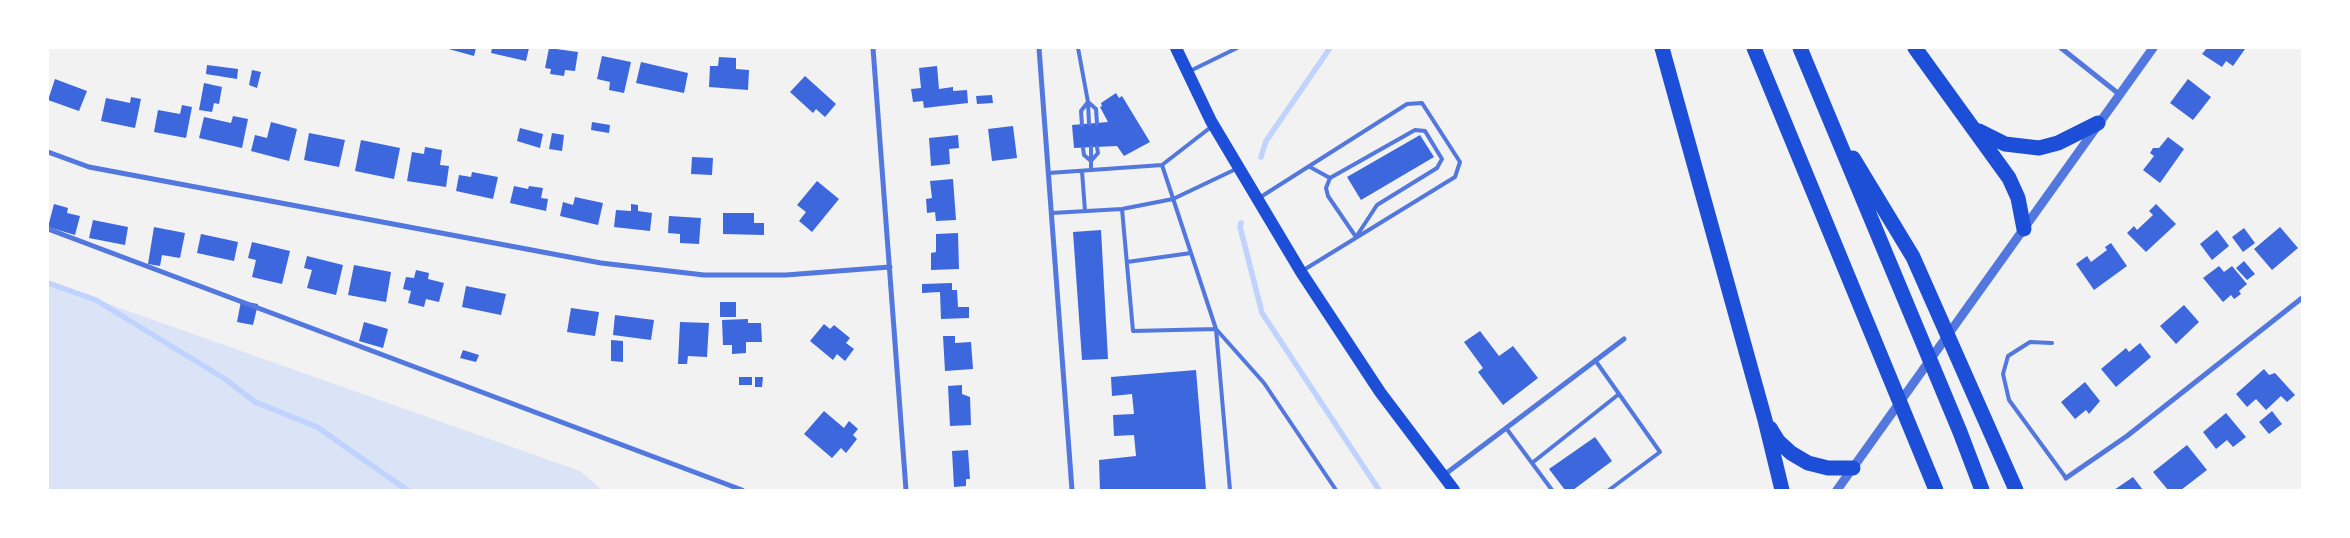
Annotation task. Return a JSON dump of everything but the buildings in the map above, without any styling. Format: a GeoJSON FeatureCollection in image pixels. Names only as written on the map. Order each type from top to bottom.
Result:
{"type":"FeatureCollection","features":[{"type":"Feature","properties":{"kind":"highway"},"geometry":{"type":"LineString","coordinates":[[1662,48],[1765,420],[1782,490]]}},
{"type":"Feature","properties":{"kind":"highway"},"geometry":{"type":"LineString","coordinates":[[1754,48],[1933,484]]}},
{"type":"Feature","properties":{"kind":"highway"},"geometry":{"type":"LineString","coordinates":[[1800,48],[1960,432],[1982,490]]}},
{"type":"Feature","properties":{"kind":"highway"},"geometry":{"type":"LineString","coordinates":[[1915,48],[2009,178],[2018,198],[2024,229]]}},
{"type":"Feature","properties":{"kind":"highway"},"geometry":{"type":"LineString","coordinates":[[1831,123],[1874,190],[1913,257],[2016,490]]}},
{"type":"Feature","properties":{"kind":"highway"},"geometry":{"type":"LineString","coordinates":[[1974,128],[1990,138],[2005,144],[2040,148],[2058,143],[2098,123]]}},
{"type":"Feature","properties":{"kind":"highway"},"geometry":{"type":"LineString","coordinates":[[1765,420],[1778,441],[1791,453],[1808,463],[1828,468],[1853,468]]}},
{"type":"Feature","properties":{"kind":"main road"},"geometry":{"type":"LineString","coordinates":[[1176,48],[1213,126],[1300,272],[1380,392],[1454,490]]}},
{"type":"Feature","properties":{"kind":"street"},"geometry":{"type":"LineString","coordinates":[[873,48],[906,490]]}},
{"type":"Feature","properties":{"kind":"street"},"geometry":{"type":"LineString","coordinates":[[1039,48],[1072,490]]}},
{"type":"Feature","properties":{"kind":"street"},"geometry":{"type":"LineString","coordinates":[[2061,48],[2118,94]]}},
{"type":"Feature","properties":{"kind":"street"},"geometry":{"type":"LineString","coordinates":[[1837,490],[2118,94],[2153,48]]}},
{"type":"Feature","properties":{"kind":"street"},"geometry":{"type":"LineString","coordinates":[[48,152],[89,167],[601,263],[704,275],[786,275],[890,266]]}},
{"type":"Feature","properties":{"kind":"street"},"geometry":{"type":"LineString","coordinates":[[48,229],[742,490]]}},
{"type":"Feature","properties":{"kind":"street"},"geometry":{"type":"LineString","coordinates":[[2066,478],[2152,416],[2302,298]]}},
{"type":"Feature","properties":{"kind":"street"},"geometry":{"type":"LineString","coordinates":[[1443,476],[1624,339]]}},
{"type":"Feature","properties":{"kind":"lane"},"geometry":{"type":"LineString","coordinates":[[1078,48],[1088,102],[1089,124]]}},
{"type":"Feature","properties":{"kind":"lane"},"geometry":{"type":"LineString","coordinates":[[1188,72],[1237,48]]}},
{"type":"Feature","properties":{"kind":"lane"},"geometry":{"type":"LineString","coordinates":[[1088,102],[1096,109],[1097,124]]}},
{"type":"Feature","properties":{"kind":"lane"},"geometry":{"type":"LineString","coordinates":[[1082,125],[1081,111],[1088,102]]}},
{"type":"Feature","properties":{"kind":"lane"},"geometry":{"type":"LineString","coordinates":[[1256,199],[1310,167],[1407,104],[1422,103],[1460,162],[1455,177],[1300,272]]}},
{"type":"Feature","properties":{"kind":"lane"},"geometry":{"type":"LineString","coordinates":[[1049,173],[1162,165],[1213,126]]}},
{"type":"Feature","properties":{"kind":"lane"},"geometry":{"type":"LineString","coordinates":[[1415,130],[1425,131],[1442,159],[1437,168],[1377,205],[1356,237],[1328,196],[1326,188],[1330,178],[1415,130]]}},
{"type":"Feature","properties":{"kind":"lane"},"geometry":{"type":"LineString","coordinates":[[1091,147],[1092,170]]}},
{"type":"Feature","properties":{"kind":"lane"},"geometry":{"type":"LineString","coordinates":[[1091,161],[1098,153],[1098,147]]}},
{"type":"Feature","properties":{"kind":"lane"},"geometry":{"type":"LineString","coordinates":[[1083,148],[1084,155],[1091,161]]}},
{"type":"Feature","properties":{"kind":"lane"},"geometry":{"type":"LineString","coordinates":[[1162,165],[1216,329],[1230,490]]}},
{"type":"Feature","properties":{"kind":"lane"},"geometry":{"type":"LineString","coordinates":[[1310,167],[1330,178]]}},
{"type":"Feature","properties":{"kind":"lane"},"geometry":{"type":"LineString","coordinates":[[1052,213],[1122,209],[1173,199],[1238,168]]}},
{"type":"Feature","properties":{"kind":"lane"},"geometry":{"type":"LineString","coordinates":[[1082,171],[1085,211]]}},
{"type":"Feature","properties":{"kind":"lane"},"geometry":{"type":"LineString","coordinates":[[1122,209],[1133,331],[1216,329],[1264,383],[1336,490]]}},
{"type":"Feature","properties":{"kind":"lane"},"geometry":{"type":"LineString","coordinates":[[1127,262],[1191,253]]}},
{"type":"Feature","properties":{"kind":"lane"},"geometry":{"type":"LineString","coordinates":[[2052,343],[2030,342],[2008,356],[2003,374],[2009,400],[2066,478]]}},
{"type":"Feature","properties":{"kind":"lane"},"geometry":{"type":"LineString","coordinates":[[1595,360],[1660,452],[1609,490]]}},
{"type":"Feature","properties":{"kind":"lane"},"geometry":{"type":"LineString","coordinates":[[1532,463],[1619,394]]}},
{"type":"Feature","properties":{"kind":"lane"},"geometry":{"type":"LineString","coordinates":[[1506,428],[1552,490]]}},
{"type":"Feature","properties":{"kind":"shaded area"},"geometry":{"type":"Polygon","coordinates":[[[48,284],[580,471],[602,490],[48,490],[48,284]]]}},
{"type":"Feature","properties":{"kind":"waterway"},"geometry":{"type":"LineString","coordinates":[[1261,157],[1266,141],[1330,48]]}},
{"type":"Feature","properties":{"kind":"waterway"},"geometry":{"type":"LineString","coordinates":[[1241,223],[1240,227],[1262,313],[1379,490]]}},
{"type":"Feature","properties":{"kind":"waterway"},"geometry":{"type":"LineString","coordinates":[[48,283],[96,300],[225,379],[255,402],[317,427],[407,490]]}}]}
